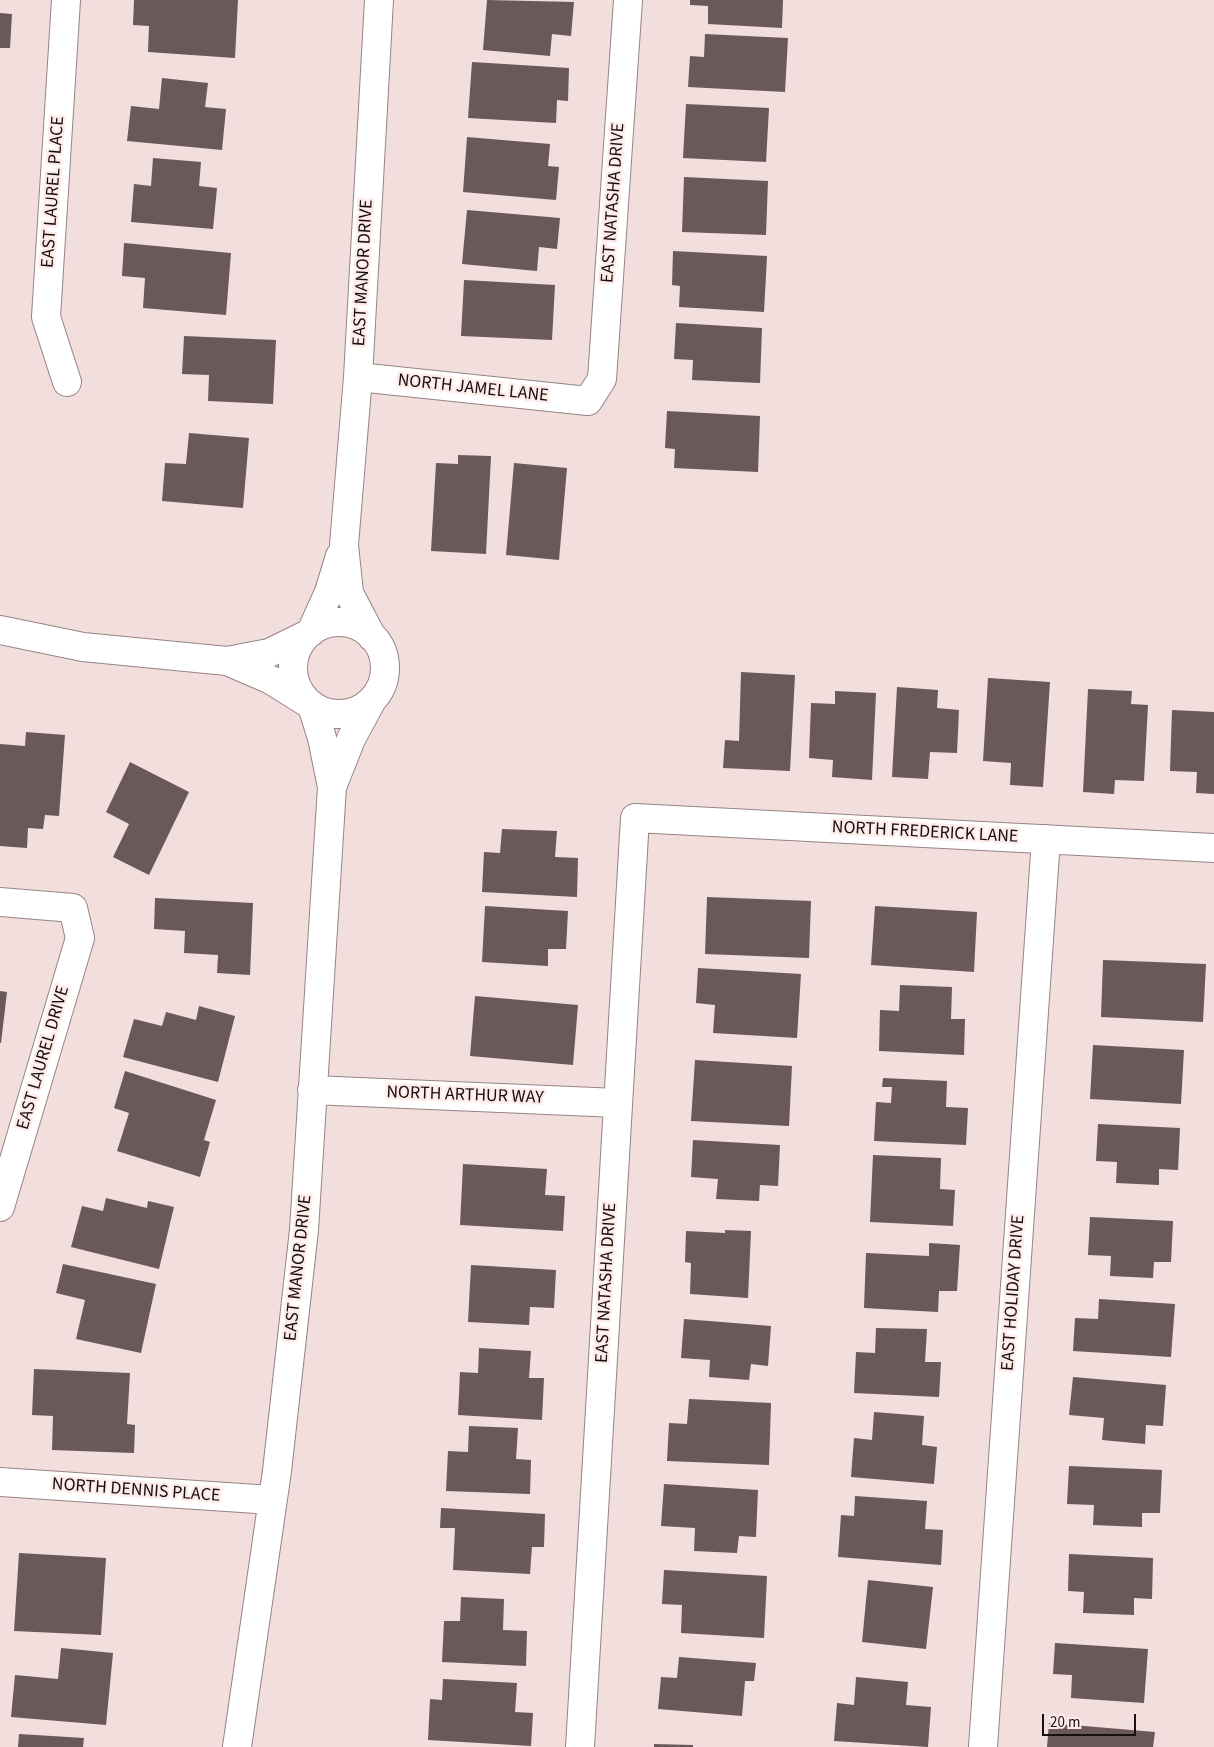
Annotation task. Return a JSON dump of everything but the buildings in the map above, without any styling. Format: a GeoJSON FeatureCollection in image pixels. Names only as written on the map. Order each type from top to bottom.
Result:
{"type":"FeatureCollection","features":[{"type":"Feature","properties":{"kind":"street","name":"EAST LAUREL PLACE"},"geometry":{"type":"LineString","coordinates":[[66,0],[46,317],[67,382]]}},
{"type":"Feature","properties":{"kind":"street","name":"EAST MANOR DRIVE"},"geometry":{"type":"LineString","coordinates":[[372,637],[349,593],[344,545],[358,376],[379,0]]}},
{"type":"Feature","properties":{"kind":"street","name":"EAST NATASHA DRIVE"},"geometry":{"type":"LineString","coordinates":[[588,402],[602,379],[628,0]]}},
{"type":"Feature","properties":{"kind":"street","name":"NORTH JAMEL LANE"},"geometry":{"type":"LineString","coordinates":[[358,376],[588,402]]}},
{"type":"Feature","properties":{"kind":"street","name":"EAST MANOR DRIVE"},"geometry":{"type":"LineString","coordinates":[[309,633],[329,592],[344,545]]}},
{"type":"Feature","properties":{"kind":"street"},"geometry":{"type":"LineString","coordinates":[[0,630],[83,646],[227,662],[271,680],[310,704],[334,714],[348,714],[362,708],[373,699],[380,688],[384,675],[380,648],[372,637],[361,628],[348,623],[333,622],[320,626],[269,653],[227,662]]}},
{"type":"Feature","properties":{"kind":"street"},"geometry":{"type":"LineString","coordinates":[[309,633],[298,646],[293,661],[298,691],[310,704]]}},
{"type":"Feature","properties":{"kind":"street","name":"EAST MANOR DRIVE"},"geometry":{"type":"LineString","coordinates":[[332,787],[351,739],[373,699]]}},
{"type":"Feature","properties":{"kind":"street","name":"EAST MANOR DRIVE"},"geometry":{"type":"LineString","coordinates":[[237,1747],[272,1500],[304,1230],[332,787],[322,738],[310,704]]}},
{"type":"Feature","properties":{"kind":"street","name":"EAST NATASHA DRIVE"},"geometry":{"type":"LineString","coordinates":[[580,1747],[635,818]]}},
{"type":"Feature","properties":{"kind":"street","name":"NORTH FREDERICK LANE"},"geometry":{"type":"LineString","coordinates":[[635,818],[1214,848]]}},
{"type":"Feature","properties":{"kind":"street","name":"EAST HOLIDAY DRIVE"},"geometry":{"type":"LineString","coordinates":[[983,1747],[1046,839]]}},
{"type":"Feature","properties":{"kind":"street","name":"EAST LAUREL DRIVE"},"geometry":{"type":"LineString","coordinates":[[0,902],[73,908],[80,938],[0,1207]]}},
{"type":"Feature","properties":{"kind":"street","name":"NORTH ARTHUR WAY"},"geometry":{"type":"LineString","coordinates":[[312,1090],[618,1103]]}},
{"type":"Feature","properties":{"kind":"street","name":"NORTH DENNIS PLACE"},"geometry":{"type":"LineString","coordinates":[[0,1482],[272,1500]]}}]}
